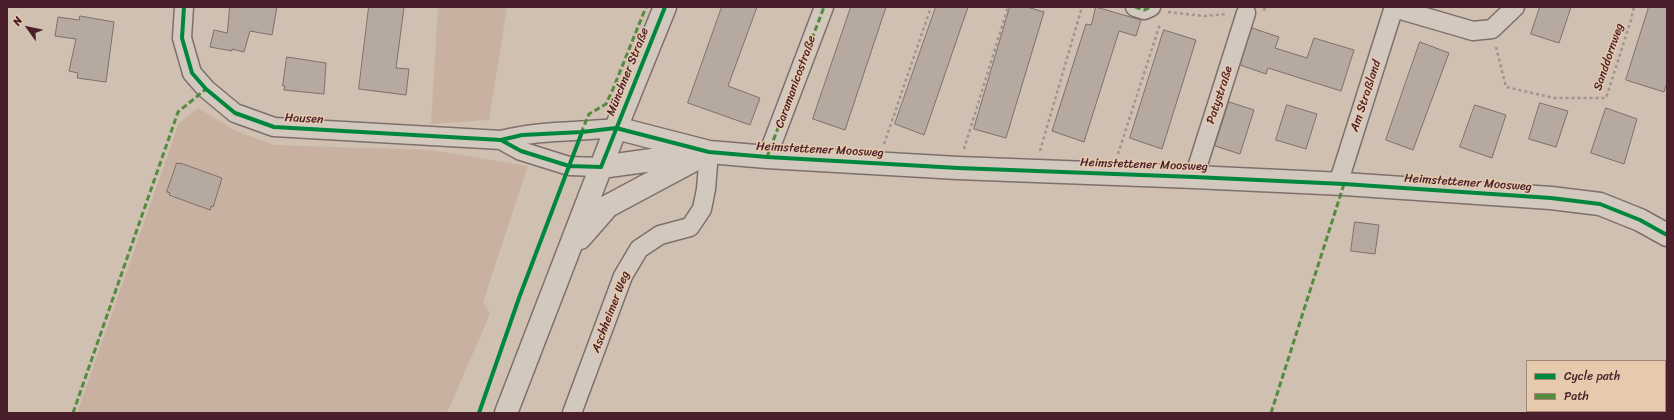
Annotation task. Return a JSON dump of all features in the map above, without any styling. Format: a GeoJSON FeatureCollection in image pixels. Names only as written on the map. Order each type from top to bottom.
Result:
{"type":"FeatureCollection","features":[{"type":"Feature","properties":{"kind":"street","name":"Hausen"},"geometry":{"type":"LineString","coordinates":[[184,7],[182,38],[192,72],[206,89],[235,113],[274,128],[501,140],[522,135],[582,132],[616,128]]}},
{"type":"Feature","properties":{"kind":"street","name":"Münchner Straße"},"geometry":{"type":"LineString","coordinates":[[506,413],[616,128],[665,7]]}},
{"type":"Feature","properties":{"kind":"street","name":"Caramanicostraße"},"geometry":{"type":"LineString","coordinates":[[768,157],[824,7]]}},
{"type":"Feature","properties":{"kind":"street"},"geometry":{"type":"LineString","coordinates":[[1135,7],[1159,12]]}},
{"type":"Feature","properties":{"kind":"street"},"geometry":{"type":"LineString","coordinates":[[1394,8],[1473,31],[1492,29],[1515,7]]}},
{"type":"Feature","properties":{"kind":"street","name":"Am Straßland"},"geometry":{"type":"LineString","coordinates":[[1338,184],[1394,8]]}},
{"type":"Feature","properties":{"kind":"street","name":"Patystraße"},"geometry":{"type":"LineString","coordinates":[[1194,177],[1246,13]]}},
{"type":"Feature","properties":{"kind":"street","name":"Heimstettener Moosweg"},"geometry":{"type":"LineString","coordinates":[[616,128],[709,152],[768,157],[958,168],[1338,184],[1551,198],[1600,204],[1640,220],[1667,235]]}},
{"type":"Feature","properties":{"kind":"street","name":"Hausen"},"geometry":{"type":"LineString","coordinates":[[501,140],[521,151],[569,166],[601,167]]}},
{"type":"Feature","properties":{"kind":"street","name":"Heimstettener Moosweg"},"geometry":{"type":"LineString","coordinates":[[601,167],[709,152]]}},
{"type":"Feature","properties":{"kind":"street"},"geometry":{"type":"LineString","coordinates":[[570,248],[608,206],[709,152]]}},
{"type":"Feature","properties":{"kind":"street","name":"Aschheimer Weg"},"geometry":{"type":"LineString","coordinates":[[572,413],[623,276],[639,249],[660,236],[690,226],[702,210],[706,189],[709,152]]}},
{"type":"Feature","properties":{"kind":"path"},"geometry":{"type":"LineString","coordinates":[[877,163],[931,7]]}},
{"type":"Feature","properties":{"kind":"path"},"geometry":{"type":"LineString","coordinates":[[958,168],[1008,7]]}},
{"type":"Feature","properties":{"kind":"path"},"geometry":{"type":"LineString","coordinates":[[1034,170],[1082,7]]}},
{"type":"Feature","properties":{"kind":"path"},"geometry":{"type":"LineString","coordinates":[[1112,174],[1159,12],[1204,16],[1257,12],[1269,7]]}},
{"type":"Feature","properties":{"kind":"shaded area"},"geometry":{"type":"Polygon","coordinates":[[[438,7],[507,7],[489,120],[431,124],[438,7]]]}},
{"type":"Feature","properties":{"kind":"shaded area"},"geometry":{"type":"Polygon","coordinates":[[[198,108],[234,130],[274,145],[430,150],[528,166],[483,302],[490,314],[447,413],[77,413],[179,123],[198,108]]]}},
{"type":"Feature","properties":{"kind":"building"},"geometry":{"type":"Polygon","coordinates":[[[230,7],[277,7],[272,35],[250,31],[244,52],[232,49],[232,51],[210,47],[214,30],[227,33],[230,7]]]}},
{"type":"Feature","properties":{"kind":"building"},"geometry":{"type":"Polygon","coordinates":[[[369,7],[404,7],[396,68],[409,69],[406,95],[359,89],[369,7]]]}},
{"type":"Feature","properties":{"kind":"building"},"geometry":{"type":"Polygon","coordinates":[[[722,7],[757,7],[728,86],[760,98],[750,125],[688,103],[722,7]]]}},
{"type":"Feature","properties":{"kind":"building"},"geometry":{"type":"Polygon","coordinates":[[[851,7],[886,7],[845,130],[813,119],[851,7]]]}},
{"type":"Feature","properties":{"kind":"building"},"geometry":{"type":"Polygon","coordinates":[[[936,7],[968,7],[924,135],[895,124],[936,7]]]}},
{"type":"Feature","properties":{"kind":"building"},"geometry":{"type":"Polygon","coordinates":[[[1010,7],[1027,7],[1044,12],[1006,138],[974,129],[1010,7]]]}},
{"type":"Feature","properties":{"kind":"building"},"geometry":{"type":"Polygon","coordinates":[[[1096,7],[1141,20],[1136,36],[1119,31],[1084,142],[1052,131],[1086,24],[1091,25],[1096,7]]]}},
{"type":"Feature","properties":{"kind":"building"},"geometry":{"type":"Polygon","coordinates":[[[1540,7],[1571,7],[1559,43],[1531,34],[1540,7]]]}},
{"type":"Feature","properties":{"kind":"building"},"geometry":{"type":"Polygon","coordinates":[[[1649,7],[1667,7],[1667,83],[1664,92],[1626,80],[1649,7]]]}},
{"type":"Feature","properties":{"kind":"building"},"geometry":{"type":"Polygon","coordinates":[[[80,16],[114,22],[106,82],[77,78],[78,73],[69,71],[76,39],[55,36],[58,17],[79,20],[80,16]]]}},
{"type":"Feature","properties":{"kind":"building"},"geometry":{"type":"Polygon","coordinates":[[[1252,28],[1279,37],[1275,48],[1307,58],[1314,38],[1354,50],[1341,91],[1268,68],[1266,74],[1240,65],[1252,28]]]}},
{"type":"Feature","properties":{"kind":"building"},"geometry":{"type":"Polygon","coordinates":[[[1164,30],[1196,40],[1162,149],[1130,138],[1164,30]]]}},
{"type":"Feature","properties":{"kind":"building"},"geometry":{"type":"Polygon","coordinates":[[[1420,42],[1449,53],[1413,150],[1386,140],[1420,42]]]}},
{"type":"Feature","properties":{"kind":"building"},"geometry":{"type":"Polygon","coordinates":[[[287,57],[326,63],[324,94],[284,90],[285,86],[283,86],[287,57]]]}},
{"type":"Feature","properties":{"kind":"building"},"geometry":{"type":"Polygon","coordinates":[[[1229,102],[1254,110],[1240,154],[1215,146],[1229,102]]]}},
{"type":"Feature","properties":{"kind":"building"},"geometry":{"type":"Polygon","coordinates":[[[1540,103],[1568,111],[1556,147],[1529,139],[1540,103]]]}},
{"type":"Feature","properties":{"kind":"building"},"geometry":{"type":"Polygon","coordinates":[[[1287,105],[1317,114],[1306,149],[1276,140],[1287,105]]]}},
{"type":"Feature","properties":{"kind":"building"},"geometry":{"type":"Polygon","coordinates":[[[1475,105],[1506,115],[1492,158],[1460,147],[1475,105]]]}},
{"type":"Feature","properties":{"kind":"building"},"geometry":{"type":"Polygon","coordinates":[[[1606,108],[1637,119],[1624,164],[1591,153],[1606,108]]]}},
{"type":"Feature","properties":{"kind":"building"},"geometry":{"type":"Polygon","coordinates":[[[177,163],[222,178],[213,207],[211,206],[210,210],[169,195],[170,193],[167,192],[177,163]]]}},
{"type":"Feature","properties":{"kind":"building"},"geometry":{"type":"Polygon","coordinates":[[[1355,222],[1379,225],[1375,254],[1351,251],[1355,222]]]}},
{"type":"Feature","properties":{"kind":"marked path"},"geometry":{"type":"LineString","coordinates":[[581,133],[589,114],[606,104],[646,7]]}},
{"type":"Feature","properties":{"kind":"marked path"},"geometry":{"type":"LineString","coordinates":[[767,157],[824,7]]}},
{"type":"Feature","properties":{"kind":"marked path"},"geometry":{"type":"LineString","coordinates":[[1135,7],[1144,10],[1151,7]]}},
{"type":"Feature","properties":{"kind":"marked path"},"geometry":{"type":"LineString","coordinates":[[73,413],[178,112],[206,89]]}},
{"type":"Feature","properties":{"kind":"marked path"},"geometry":{"type":"LineString","coordinates":[[1271,413],[1344,184]]}},
{"type":"Feature","properties":{"kind":"cycle path"},"geometry":{"type":"LineString","coordinates":[[184,7],[182,38],[192,73],[206,89],[235,113],[274,127],[501,140],[522,135],[582,132],[616,128],[709,152],[767,157],[958,168],[1344,184],[1551,198],[1600,204],[1640,220],[1667,235]]}},
{"type":"Feature","properties":{"kind":"cycle path"},"geometry":{"type":"LineString","coordinates":[[501,140],[521,151],[569,166],[601,167],[665,7]]}},
{"type":"Feature","properties":{"kind":"cycle path"},"geometry":{"type":"LineString","coordinates":[[479,413],[519,298],[582,132]]}}]}
